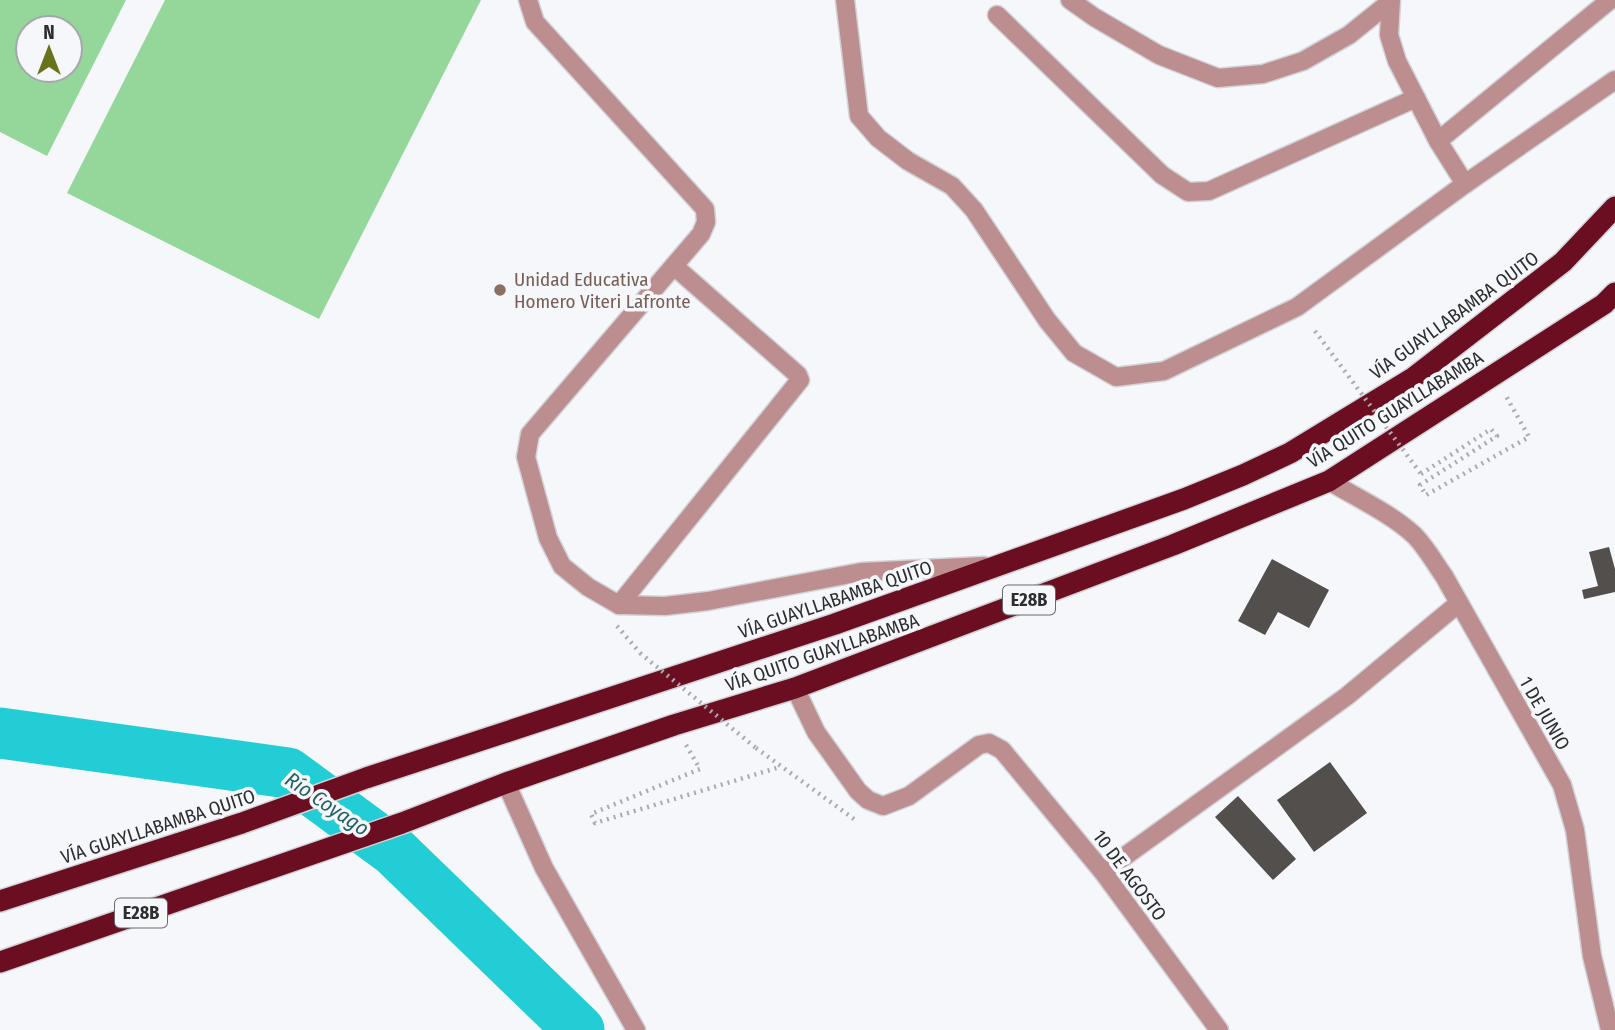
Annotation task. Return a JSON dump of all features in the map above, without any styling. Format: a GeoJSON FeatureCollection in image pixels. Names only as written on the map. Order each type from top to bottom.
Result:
{"type":"FeatureCollection","features":[{"type":"Feature","properties":{"kind":"highway","name":"VÍA GUAYLLABAMBA QUITO"},"geometry":{"type":"LineString","coordinates":[[0,901],[242,823],[366,778],[835,624],[1184,499],[1290,453],[1413,378],[1563,262],[1615,207]]}},
{"type":"Feature","properties":{"kind":"highway","name":"VÍA QUITO GUAYLLABAMBA"},"geometry":{"type":"LineString","coordinates":[[0,962],[402,823],[506,783],[674,725],[795,688],[1173,545],[1329,481],[1604,304],[1615,293]]}},
{"type":"Feature","properties":{"kind":"street"},"geometry":{"type":"LineString","coordinates":[[528,0],[535,22],[705,209],[706,222],[701,234],[530,433],[526,457],[548,538],[562,566],[588,587],[619,605],[665,606],[708,601],[861,572],[998,566]]}},
{"type":"Feature","properties":{"kind":"street"},"geometry":{"type":"LineString","coordinates":[[845,0],[859,116],[878,138],[908,161],[953,186],[974,210],[1047,320],[1074,353],[1116,377],[1164,371],[1297,307],[1465,184],[1615,80]]}},
{"type":"Feature","properties":{"kind":"street"},"geometry":{"type":"LineString","coordinates":[[1070,0],[1159,55],[1218,78],[1263,74],[1303,61],[1349,35],[1390,1]]}},
{"type":"Feature","properties":{"kind":"street"},"geometry":{"type":"LineString","coordinates":[[1437,141],[1610,0]]}},
{"type":"Feature","properties":{"kind":"street"},"geometry":{"type":"LineString","coordinates":[[1390,1],[1389,35],[1397,61],[1437,141],[1465,184]]}},
{"type":"Feature","properties":{"kind":"street"},"geometry":{"type":"LineString","coordinates":[[997,15],[1162,175],[1188,192],[1209,191],[1416,98]]}},
{"type":"Feature","properties":{"kind":"street"},"geometry":{"type":"LineString","coordinates":[[619,605],[800,380],[798,375],[674,265]]}},
{"type":"Feature","properties":{"kind":"street","name":"1 DE JUNIO"},"geometry":{"type":"LineString","coordinates":[[1329,481],[1401,524],[1416,538],[1444,576],[1562,785],[1571,811],[1592,956],[1610,1030]]}},
{"type":"Feature","properties":{"kind":"street"},"geometry":{"type":"LineString","coordinates":[[1103,872],[1347,696],[1459,603]]}},
{"type":"Feature","properties":{"kind":"street"},"geometry":{"type":"LineString","coordinates":[[795,688],[816,732],[858,791],[868,800],[883,806]]}},
{"type":"Feature","properties":{"kind":"street","name":"10 DE AGOSTO"},"geometry":{"type":"LineString","coordinates":[[883,806],[916,792],[979,745],[989,743],[1002,750],[1103,872],[1219,1030]]}},
{"type":"Feature","properties":{"kind":"street"},"geometry":{"type":"LineString","coordinates":[[506,783],[544,869],[636,1030]]}},
{"type":"Feature","properties":{"kind":"path"},"geometry":{"type":"LineString","coordinates":[[1315,331],[1421,474],[1491,429],[1497,436],[1420,485],[1426,495],[1529,437],[1493,374]]}},
{"type":"Feature","properties":{"kind":"path"},"geometry":{"type":"LineString","coordinates":[[640,653],[780,767],[854,820],[867,819],[883,806]]}},
{"type":"Feature","properties":{"kind":"path"},"geometry":{"type":"LineString","coordinates":[[674,725],[700,769],[591,814],[594,823],[780,767]]}},
{"type":"Feature","properties":{"kind":"green space"},"geometry":{"type":"Polygon","coordinates":[[[0,0],[126,0],[84,83],[84,14],[14,14],[14,84],[83,84],[47,156],[0,132],[0,0]]]}},
{"type":"Feature","properties":{"kind":"green space"},"geometry":{"type":"Polygon","coordinates":[[[165,0],[481,0],[319,319],[67,193],[165,0]]]}},
{"type":"Feature","properties":{"kind":"building"},"geometry":{"type":"Polygon","coordinates":[[[1609,547],[1615,569],[1615,592],[1584,599],[1582,590],[1598,586],[1589,552],[1609,547]]]}},
{"type":"Feature","properties":{"kind":"building"},"geometry":{"type":"Polygon","coordinates":[[[1272,559],[1329,590],[1309,628],[1278,612],[1265,635],[1238,621],[1272,559]]]}},
{"type":"Feature","properties":{"kind":"building"},"geometry":{"type":"Polygon","coordinates":[[[1330,762],[1367,813],[1314,852],[1277,800],[1330,762]]]}},
{"type":"Feature","properties":{"kind":"building"},"geometry":{"type":"Polygon","coordinates":[[[1238,796],[1296,859],[1273,880],[1215,817],[1238,796]]]}},
{"type":"Feature","properties":{"kind":"waterway","name":"Río Coyago"},"geometry":{"type":"LineString","coordinates":[[0,733],[288,773],[394,851],[579,1030]]}},
{"type":"Feature","properties":{"kind":"place","name":"Unidad Educativa Homero Viteri Lafronte"},"geometry":{"type":"Point","coordinates":[500,290]}}]}
